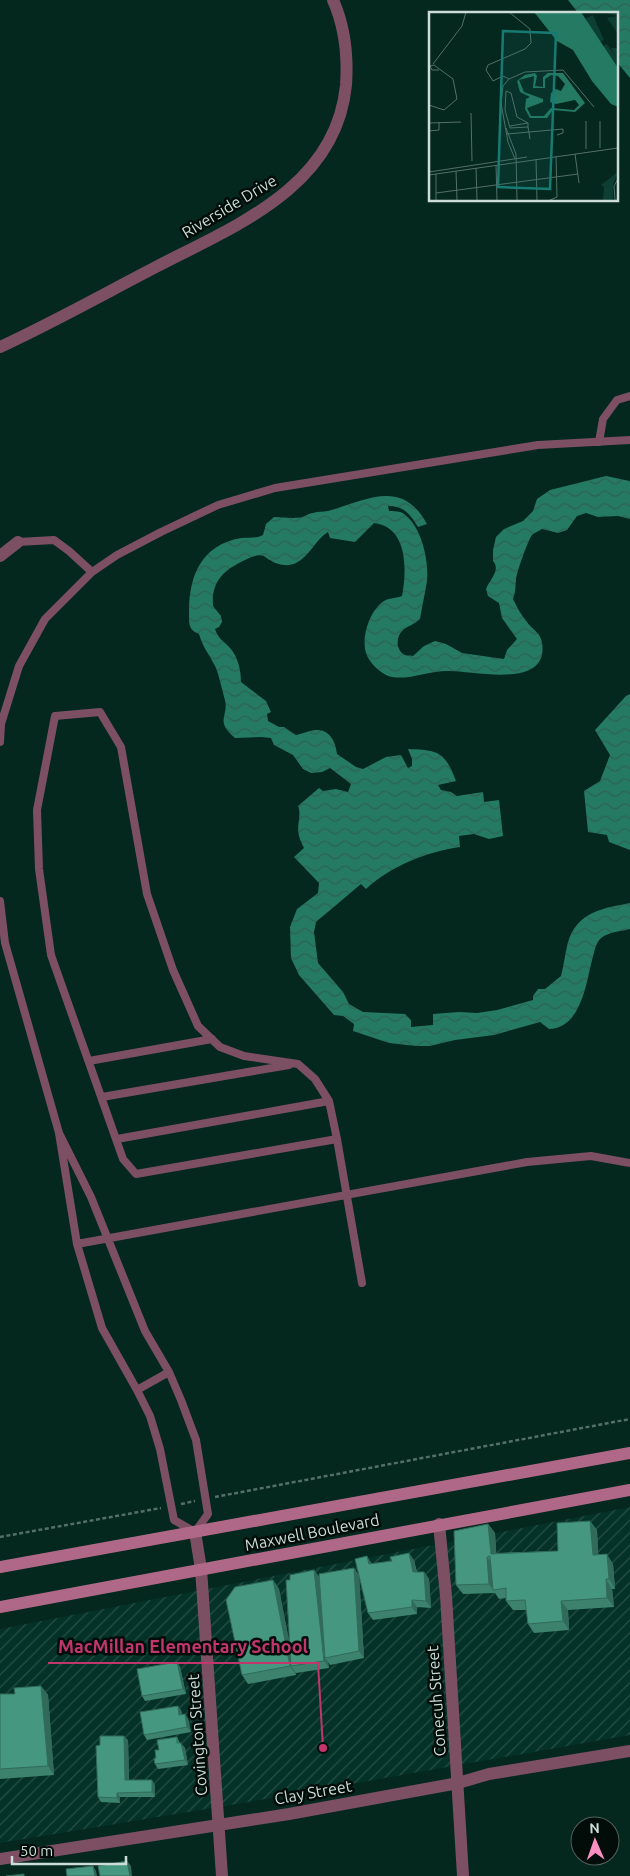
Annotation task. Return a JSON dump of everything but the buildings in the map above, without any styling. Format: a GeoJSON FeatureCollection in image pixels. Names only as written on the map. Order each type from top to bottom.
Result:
{"type":"FeatureCollection","features":[{"type":"Feature","properties":{"kind":"main road","name":"Maxwell Boulevard"},"geometry":{"type":"LineString","coordinates":[[0,1567],[630,1453]]}},
{"type":"Feature","properties":{"kind":"main road","name":"Maxwell Boulevard"},"geometry":{"type":"LineString","coordinates":[[0,1607],[630,1490]]}},
{"type":"Feature","properties":{"kind":"street","name":"Riverside Drive"},"geometry":{"type":"LineString","coordinates":[[0,347],[264,209],[307,174],[327,145],[335,127],[345,91],[346,52],[340,18],[333,0]]}},
{"type":"Feature","properties":{"kind":"street"},"geometry":{"type":"LineString","coordinates":[[0,556],[18,542]]}},
{"type":"Feature","properties":{"kind":"street","name":"Conecuh Street"},"geometry":{"type":"LineString","coordinates":[[439,1524],[446,1596],[463,1876]]}},
{"type":"Feature","properties":{"kind":"street","name":"Covington Street"},"geometry":{"type":"LineString","coordinates":[[195,1532],[201,1569],[220,1824],[222,1876]]}},
{"type":"Feature","properties":{"kind":"street","name":"Clay Street"},"geometry":{"type":"LineString","coordinates":[[0,1859],[289,1814],[458,1783],[489,1774],[630,1751]]}},
{"type":"Feature","properties":{"kind":"lane"},"geometry":{"type":"LineString","coordinates":[[599,442],[603,419],[617,400],[630,396]]}},
{"type":"Feature","properties":{"kind":"lane"},"geometry":{"type":"LineString","coordinates":[[0,742],[1,724],[19,666],[45,619],[92,572],[135,546],[218,505],[274,488],[538,445],[630,440]]}},
{"type":"Feature","properties":{"kind":"lane"},"geometry":{"type":"LineString","coordinates":[[18,542],[54,540],[92,572]]}},
{"type":"Feature","properties":{"kind":"lane"},"geometry":{"type":"LineString","coordinates":[[338,1139],[136,1174],[123,1159],[51,954],[40,869],[37,810],[55,716],[100,712],[121,748],[147,894],[173,970],[198,1026],[220,1047],[244,1056],[298,1064],[315,1078],[329,1101],[338,1139],[362,1283]]}},
{"type":"Feature","properties":{"kind":"lane"},"geometry":{"type":"LineString","coordinates":[[0,901],[5,943],[58,1134],[77,1244],[102,1328],[150,1416],[160,1449],[174,1520],[195,1532],[208,1514],[196,1440],[169,1372],[145,1330],[91,1197],[58,1134]]}},
{"type":"Feature","properties":{"kind":"lane"},"geometry":{"type":"LineString","coordinates":[[89,1061],[212,1039]]}},
{"type":"Feature","properties":{"kind":"lane"},"geometry":{"type":"LineString","coordinates":[[102,1097],[298,1064]]}},
{"type":"Feature","properties":{"kind":"lane"},"geometry":{"type":"LineString","coordinates":[[116,1139],[329,1101]]}},
{"type":"Feature","properties":{"kind":"lane"},"geometry":{"type":"LineString","coordinates":[[77,1244],[527,1162],[591,1156],[630,1163]]}},
{"type":"Feature","properties":{"kind":"lane"},"geometry":{"type":"LineString","coordinates":[[137,1390],[169,1372]]}},
{"type":"Feature","properties":{"kind":"path"},"geometry":{"type":"LineString","coordinates":[[0,1537],[630,1419]]}},
{"type":"Feature","properties":{"kind":"shaded area"},"geometry":{"type":"Polygon","coordinates":[[[630,1507],[630,1735],[237,1804],[0,1843],[0,1629],[630,1507]]]}},
{"type":"Feature","properties":{"kind":"water"},"geometry":{"type":"Polygon","coordinates":[[[568,0],[630,0],[630,78],[618,63],[618,12],[577,12],[568,0]]]}},
{"type":"Feature","properties":{"kind":"water"},"geometry":{"type":"Polygon","coordinates":[[[606,476],[630,481],[630,519],[618,516],[598,517],[586,513],[577,516],[567,530],[558,533],[542,529],[532,535],[522,557],[513,599],[523,617],[537,632],[542,641],[541,658],[535,666],[526,671],[500,675],[441,671],[400,678],[386,675],[369,660],[366,653],[365,639],[371,617],[384,601],[402,596],[404,586],[403,551],[393,532],[385,526],[374,523],[355,542],[330,538],[328,532],[319,539],[301,560],[293,564],[279,564],[261,555],[252,557],[225,572],[217,583],[214,590],[213,606],[221,616],[222,622],[215,629],[220,638],[235,655],[240,668],[241,682],[266,701],[271,712],[267,714],[268,721],[279,727],[284,727],[296,735],[314,730],[321,730],[329,734],[334,741],[337,754],[356,767],[363,769],[386,757],[401,755],[408,768],[412,766],[412,759],[408,749],[427,750],[440,754],[448,764],[456,781],[438,785],[441,790],[451,792],[457,796],[483,792],[484,802],[499,800],[503,836],[489,839],[474,834],[459,836],[460,847],[434,852],[410,861],[386,873],[366,889],[361,884],[316,922],[314,932],[318,963],[343,992],[349,1004],[363,1012],[405,1014],[411,1020],[411,1027],[433,1025],[433,1014],[477,1013],[497,1010],[533,1000],[533,996],[538,989],[545,989],[561,976],[568,942],[572,932],[584,918],[610,907],[630,903],[630,929],[607,935],[597,943],[580,1003],[575,1013],[560,1027],[549,1029],[540,1022],[494,1035],[455,1040],[430,1046],[389,1043],[353,1031],[354,1024],[343,1016],[334,1015],[299,975],[291,958],[290,927],[297,909],[318,893],[319,883],[294,857],[304,848],[298,832],[298,806],[319,788],[323,791],[336,789],[348,792],[351,784],[330,768],[322,772],[311,773],[303,769],[293,755],[274,745],[271,738],[235,738],[225,727],[226,706],[216,669],[199,634],[190,626],[189,620],[192,586],[200,564],[216,547],[241,538],[263,535],[266,524],[274,517],[299,518],[370,498],[395,497],[406,501],[417,510],[427,524],[418,527],[402,509],[388,506],[389,511],[404,514],[415,527],[423,545],[427,564],[427,581],[420,619],[401,633],[398,639],[399,650],[405,655],[413,656],[424,646],[435,641],[446,644],[462,653],[504,659],[507,650],[517,639],[502,618],[499,603],[488,596],[486,589],[496,568],[493,561],[493,550],[496,537],[504,529],[523,521],[533,511],[537,499],[550,490],[606,476]]]}},
{"type":"Feature","properties":{"kind":"water"},"geometry":{"type":"Polygon","coordinates":[[[630,694],[630,850],[609,842],[607,835],[588,832],[584,791],[600,781],[610,755],[595,730],[630,694]]]}},
{"type":"Feature","properties":{"kind":"place","name":"MacMillan Elementary School"},"geometry":{"type":"Point","coordinates":[323,1748]}}]}
